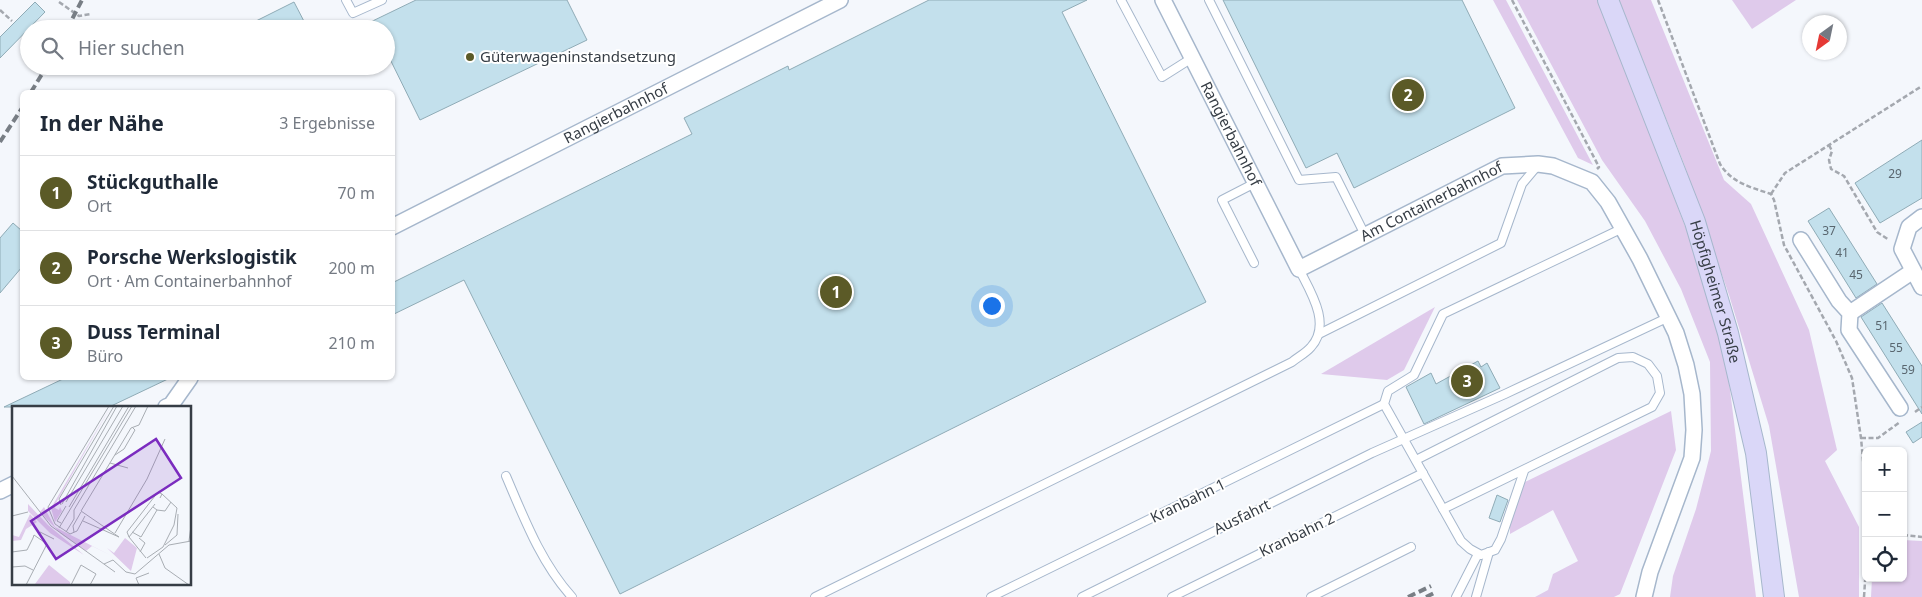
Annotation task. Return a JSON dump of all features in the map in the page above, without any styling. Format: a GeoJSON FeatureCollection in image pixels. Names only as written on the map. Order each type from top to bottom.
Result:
{"type":"FeatureCollection","features":[{"type":"Feature","properties":{"kind":"main road","name":"Höpfigheimer Straße"},"geometry":{"type":"LineString","coordinates":[[1608,0],[1695,222],[1728,333],[1756,453],[1774,597]]}},
{"type":"Feature","properties":{"kind":"street","name":"Rangierbahnhof"},"geometry":{"type":"LineString","coordinates":[[395,225],[840,0]]}},
{"type":"Feature","properties":{"kind":"street","name":"Rangierbahnhof"},"geometry":{"type":"LineString","coordinates":[[1163,0],[1298,269]]}},
{"type":"Feature","properties":{"kind":"street","name":"Am Containerbahnhof"},"geometry":{"type":"LineString","coordinates":[[1298,269],[1502,166],[1538,164],[1553,166],[1592,182],[1608,202],[1623,228],[1669,317],[1684,357],[1692,394],[1694,430],[1692,458],[1650,572],[1644,597]]}},
{"type":"Feature","properties":{"kind":"street"},"geometry":{"type":"LineString","coordinates":[[1922,217],[1909,227],[1902,249],[1922,288]]}},
{"type":"Feature","properties":{"kind":"street"},"geometry":{"type":"LineString","coordinates":[[1801,240],[1839,301],[1850,313],[1849,330],[1904,413]]}},
{"type":"Feature","properties":{"kind":"street"},"geometry":{"type":"LineString","coordinates":[[1850,313],[1913,271]]}},
{"type":"Feature","properties":{"kind":"street"},"geometry":{"type":"LineString","coordinates":[[168,406],[189,380]]}},
{"type":"Feature","properties":{"kind":"street"},"geometry":{"type":"LineString","coordinates":[[0,491],[12,485]]}},
{"type":"Feature","properties":{"kind":"lane"},"geometry":{"type":"LineString","coordinates":[[346,0],[352,13],[382,0]]}},
{"type":"Feature","properties":{"kind":"lane"},"geometry":{"type":"LineString","coordinates":[[1121,0],[1162,77],[1192,58]]}},
{"type":"Feature","properties":{"kind":"lane"},"geometry":{"type":"LineString","coordinates":[[1209,0],[1299,180],[1336,177],[1366,235]]}},
{"type":"Feature","properties":{"kind":"lane"},"geometry":{"type":"LineString","coordinates":[[1319,334],[1501,243],[1522,184],[1538,164]]}},
{"type":"Feature","properties":{"kind":"lane"},"geometry":{"type":"LineString","coordinates":[[1254,263],[1222,200],[1255,183]]}},
{"type":"Feature","properties":{"kind":"lane"},"geometry":{"type":"LineString","coordinates":[[1524,471],[1501,539],[1495,550],[1478,554],[1461,541],[1384,404],[1388,391],[1414,375],[1443,314],[1623,228]]}},
{"type":"Feature","properties":{"kind":"lane"},"geometry":{"type":"LineString","coordinates":[[816,597],[1292,362],[1311,347],[1319,334],[1319,315],[1298,269]]}},
{"type":"Feature","properties":{"kind":"lane"},"geometry":{"type":"LineString","coordinates":[[1404,439],[1669,317]]}},
{"type":"Feature","properties":{"kind":"lane"},"geometry":{"type":"LineString","coordinates":[[1416,460],[1618,358],[1633,357],[1648,364],[1657,376],[1660,393],[1652,407],[1443,509]]}},
{"type":"Feature","properties":{"kind":"lane","name":"Kranbahn 1"},"geometry":{"type":"LineString","coordinates":[[991,597],[1384,404]]}},
{"type":"Feature","properties":{"kind":"lane","name":"Ausfahrt"},"geometry":{"type":"LineString","coordinates":[[1082,597],[1404,439]]}},
{"type":"Feature","properties":{"kind":"lane","name":"Kranbahn 2"},"geometry":{"type":"LineString","coordinates":[[1172,597],[1423,473]]}},
{"type":"Feature","properties":{"kind":"lane"},"geometry":{"type":"LineString","coordinates":[[506,476],[535,542],[572,597]]}},
{"type":"Feature","properties":{"kind":"lane"},"geometry":{"type":"LineString","coordinates":[[1311,597],[1411,548]]}},
{"type":"Feature","properties":{"kind":"lane"},"geometry":{"type":"LineString","coordinates":[[1476,597],[1489,552]]}},
{"type":"Feature","properties":{"kind":"lane"},"geometry":{"type":"LineString","coordinates":[[1456,597],[1478,554]]}},
{"type":"Feature","properties":{"kind":"path"},"geometry":{"type":"LineString","coordinates":[[1512,0],[1599,166],[1592,182]]}},
{"type":"Feature","properties":{"kind":"path"},"geometry":{"type":"LineString","coordinates":[[1658,0],[1720,164],[1726,174],[1734,180],[1770,194],[1774,200],[1784,245],[1836,341],[1852,378],[1862,449]]}},
{"type":"Feature","properties":{"kind":"path"},"geometry":{"type":"LineString","coordinates":[[59,2],[79,16],[91,14]]}},
{"type":"Feature","properties":{"kind":"path"},"geometry":{"type":"LineString","coordinates":[[0,10],[12,21]]}},
{"type":"Feature","properties":{"kind":"path"},"geometry":{"type":"LineString","coordinates":[[1770,194],[1786,173],[1922,86]]}},
{"type":"Feature","properties":{"kind":"path"},"geometry":{"type":"LineString","coordinates":[[1828,145],[1832,151],[1829,160],[1831,169],[1844,176],[1877,232],[1902,249]]}},
{"type":"Feature","properties":{"kind":"path"},"geometry":{"type":"LineString","coordinates":[[1915,412],[1922,407]]}},
{"type":"Feature","properties":{"kind":"path"},"geometry":{"type":"LineString","coordinates":[[1861,438],[1878,438],[1904,413]]}},
{"type":"Feature","properties":{"kind":"path"},"geometry":{"type":"LineString","coordinates":[[1907,535],[1922,537]]}},
{"type":"Feature","properties":{"kind":"path"},"geometry":{"type":"LineString","coordinates":[[1864,597],[1865,582]]}},
{"type":"Feature","properties":{"kind":"shaded area"},"geometry":{"type":"Polygon","coordinates":[[[1493,0],[1506,0],[1593,165],[1578,158],[1493,0]]]}},
{"type":"Feature","properties":{"kind":"shaded area"},"geometry":{"type":"Polygon","coordinates":[[[1517,0],[1597,0],[1616,44],[1691,242],[1727,366],[1756,597],[1670,597],[1673,576],[1696,509],[1711,451],[1710,362],[1681,289],[1645,221],[1602,160],[1517,0]]]}},
{"type":"Feature","properties":{"kind":"shaded area"},"geometry":{"type":"Polygon","coordinates":[[[1619,0],[1651,0],[1724,180],[1751,204],[1809,330],[1837,450],[1825,461],[1859,527],[1859,597],[1799,597],[1769,426],[1729,295],[1684,164],[1619,0]]]}},
{"type":"Feature","properties":{"kind":"shaded area"},"geometry":{"type":"Polygon","coordinates":[[[1732,0],[1796,0],[1752,29],[1732,0]]]}},
{"type":"Feature","properties":{"kind":"shaded area"},"geometry":{"type":"Polygon","coordinates":[[[1435,307],[1404,370],[1387,380],[1321,374],[1435,307]]]}},
{"type":"Feature","properties":{"kind":"shaded area"},"geometry":{"type":"Polygon","coordinates":[[[1671,411],[1676,450],[1620,594],[1614,597],[1535,597],[1548,590],[1553,574],[1578,561],[1553,510],[1510,534],[1510,525],[1525,482],[1671,411]]]}},
{"type":"Feature","properties":{"kind":"shaded area"},"geometry":{"type":"Polygon","coordinates":[[[1907,540],[1922,541],[1922,597],[1871,597],[1872,582],[1907,582],[1907,540]]]}},
{"type":"Feature","properties":{"kind":"building","name":"Güterwageninstandsetzung"},"geometry":{"type":"Polygon","coordinates":[[[416,0],[567,0],[587,40],[420,120],[395,69],[395,20],[375,20],[416,0]]]}},
{"type":"Feature","properties":{"kind":"building"},"geometry":{"type":"Polygon","coordinates":[[[929,0],[1087,0],[1062,12],[1206,302],[620,594],[464,280],[395,314],[395,282],[692,134],[684,118],[788,66],[789,70],[929,0]]]}},
{"type":"Feature","properties":{"kind":"building"},"geometry":{"type":"Polygon","coordinates":[[[1223,0],[1462,0],[1515,108],[1354,188],[1337,153],[1306,168],[1223,0]]]}},
{"type":"Feature","properties":{"kind":"building"},"geometry":{"type":"Polygon","coordinates":[[[35,2],[45,12],[37,20],[20,20],[20,38],[0,58],[0,37],[35,2]]]}},
{"type":"Feature","properties":{"kind":"building"},"geometry":{"type":"Polygon","coordinates":[[[294,2],[303,20],[258,20],[294,2]]]}},
{"type":"Feature","properties":{"kind":"building"},"geometry":{"type":"Polygon","coordinates":[[[1922,140],[1922,198],[1880,223],[1855,183],[1922,140]]]}},
{"type":"Feature","properties":{"kind":"building"},"geometry":{"type":"Polygon","coordinates":[[[1829,208],[1877,284],[1856,298],[1808,221],[1829,208]]]}},
{"type":"Feature","properties":{"kind":"building"},"geometry":{"type":"Polygon","coordinates":[[[13,223],[20,229],[20,269],[0,293],[0,238],[13,223]]]}},
{"type":"Feature","properties":{"kind":"building"},"geometry":{"type":"Polygon","coordinates":[[[1882,303],[1922,366],[1922,414],[1861,317],[1882,303]]]}},
{"type":"Feature","properties":{"kind":"building"},"geometry":{"type":"Polygon","coordinates":[[[1478,361],[1481,367],[1487,363],[1500,388],[1424,424],[1406,387],[1431,373],[1436,384],[1478,361]]]}},
{"type":"Feature","properties":{"kind":"building"},"geometry":{"type":"Polygon","coordinates":[[[61,380],[166,380],[111,406],[4,407],[61,380]]]}},
{"type":"Feature","properties":{"kind":"building"},"geometry":{"type":"Polygon","coordinates":[[[1922,422],[1922,437],[1913,443],[1906,432],[1922,422]]]}},
{"type":"Feature","properties":{"kind":"building"},"geometry":{"type":"Polygon","coordinates":[[[1497,495],[1508,500],[1500,522],[1489,518],[1497,495]]]}},
{"type":"Feature","properties":{"kind":"railway"},"geometry":{"type":"LineString","coordinates":[[72,20],[82,0]]}},
{"type":"Feature","properties":{"kind":"railway"},"geometry":{"type":"LineString","coordinates":[[32,90],[41,75]]}},
{"type":"Feature","properties":{"kind":"railway"},"geometry":{"type":"LineString","coordinates":[[0,142],[20,111]]}},
{"type":"Feature","properties":{"kind":"railway"},"geometry":{"type":"LineString","coordinates":[[1408,597],[1431,586]]}},
{"type":"Feature","properties":{"kind":"railway"},"geometry":{"type":"LineString","coordinates":[[1426,597],[1434,593]]}},
{"type":"Feature","properties":{"kind":"place","name":"Güterwageninstandsetzung"},"geometry":{"type":"Point","coordinates":[470,57]}},
{"type":"Feature","properties":{"kind":"place","name":"Porsche Werkslogistik"},"geometry":{"type":"Point","coordinates":[1408,95]}},
{"type":"Feature","properties":{"kind":"place","name":"Stückguthalle"},"geometry":{"type":"Point","coordinates":[836,292]}},
{"type":"Feature","properties":{"kind":"place","name":"Duss Terminal"},"geometry":{"type":"Point","coordinates":[1467,381]}}]}
